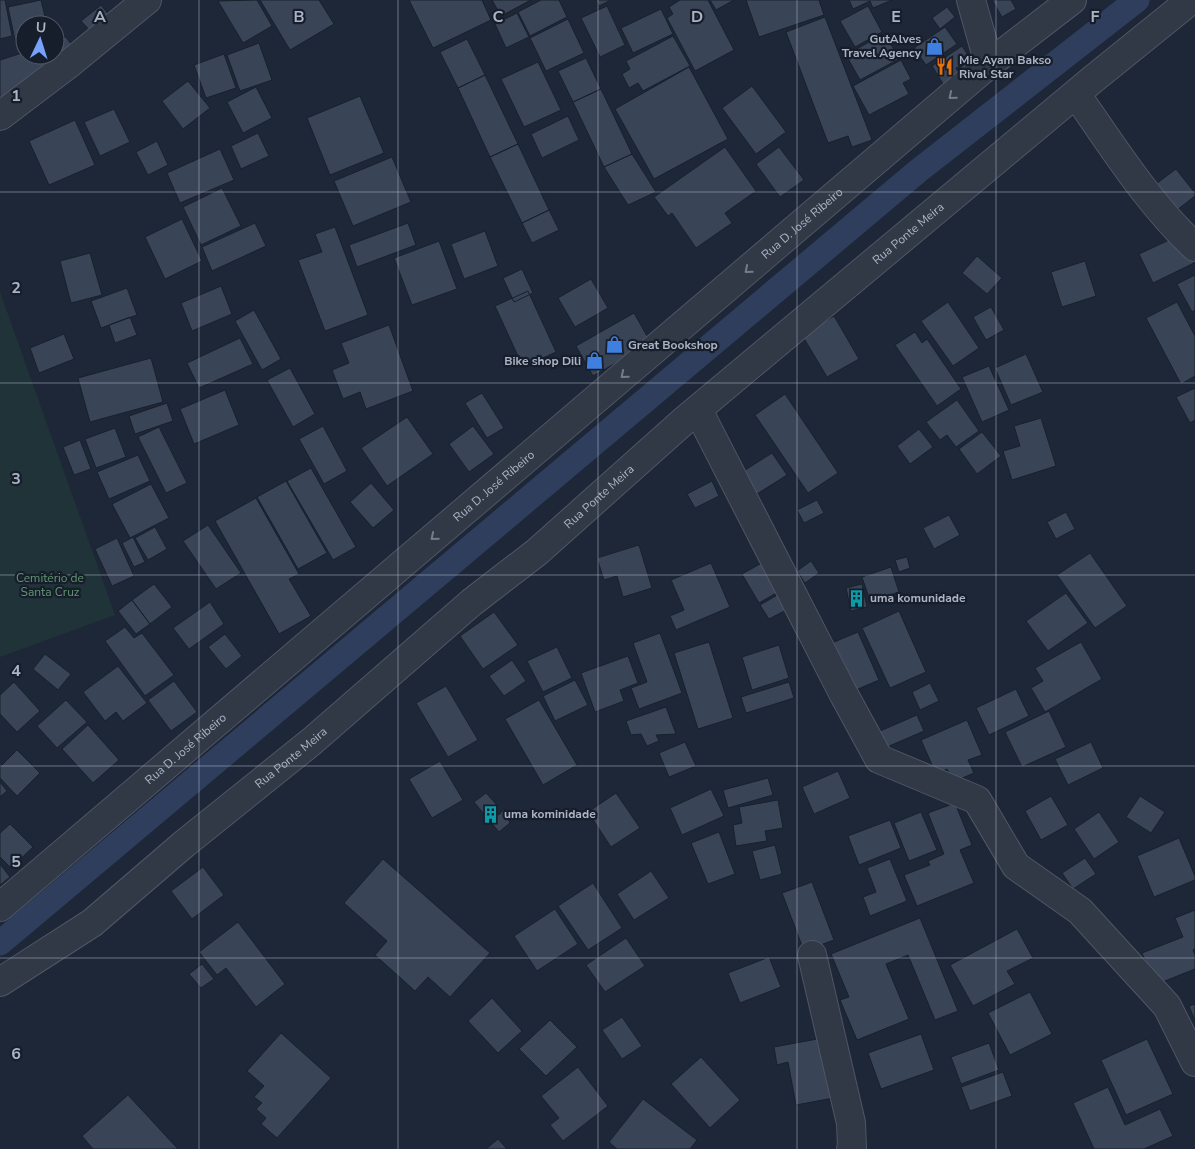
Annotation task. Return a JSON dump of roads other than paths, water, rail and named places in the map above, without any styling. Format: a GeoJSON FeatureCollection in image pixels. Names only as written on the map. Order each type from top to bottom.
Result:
{"type":"FeatureCollection","features":[{"type":"Feature","properties":{"kind":"street"},"geometry":{"type":"LineString","coordinates":[[0,116],[70,63],[147,0]]}},
{"type":"Feature","properties":{"kind":"street"},"geometry":{"type":"LineString","coordinates":[[971,0],[989,64]]}},
{"type":"Feature","properties":{"kind":"street","name":"Rua D. José Ribeiro"},"geometry":{"type":"LineString","coordinates":[[0,908],[989,64],[1072,0]]}},
{"type":"Feature","properties":{"kind":"street","name":"Rua Ponte Meira"},"geometry":{"type":"LineString","coordinates":[[0,982],[92,923],[184,844],[312,742],[472,602],[537,552],[698,410],[1191,0]]}},
{"type":"Feature","properties":{"kind":"street"},"geometry":{"type":"LineString","coordinates":[[1076,94],[1141,186],[1175,228],[1195,247]]}},
{"type":"Feature","properties":{"kind":"street"},"geometry":{"type":"LineString","coordinates":[[698,410],[843,694],[879,759],[977,800],[1016,866],[1080,911],[1167,1006],[1195,1062]]}},
{"type":"Feature","properties":{"kind":"street"},"geometry":{"type":"LineString","coordinates":[[812,955],[851,1123],[852,1148],[850,1149]]}},
{"type":"Feature","properties":{"kind":"waterway"},"geometry":{"type":"LineString","coordinates":[[0,943],[918,171],[1137,0]]}},
{"type":"Feature","properties":{"kind":"place","name":"GutAlves Travel Agency"},"geometry":{"type":"Point","coordinates":[935,46]}},
{"type":"Feature","properties":{"kind":"place","name":"Mie Ayam Bakso Rival Star"},"geometry":{"type":"Point","coordinates":[945,67]}},
{"type":"Feature","properties":{"kind":"place","name":"Great Bookshop"},"geometry":{"type":"Point","coordinates":[614,345]}},
{"type":"Feature","properties":{"kind":"place","name":"Bike shop Dili"},"geometry":{"type":"Point","coordinates":[595,361]}},
{"type":"Feature","properties":{"kind":"place","name":"uma komunidade"},"geometry":{"type":"Point","coordinates":[856,598]}},
{"type":"Feature","properties":{"kind":"place","name":"uma kominidade"},"geometry":{"type":"Point","coordinates":[490,814]}},
{"type":"Feature","properties":{"kind":"park label","name":"Cemitério de Santa Cruz"},"geometry":{"type":"Point","coordinates":[50,585]}}]}
